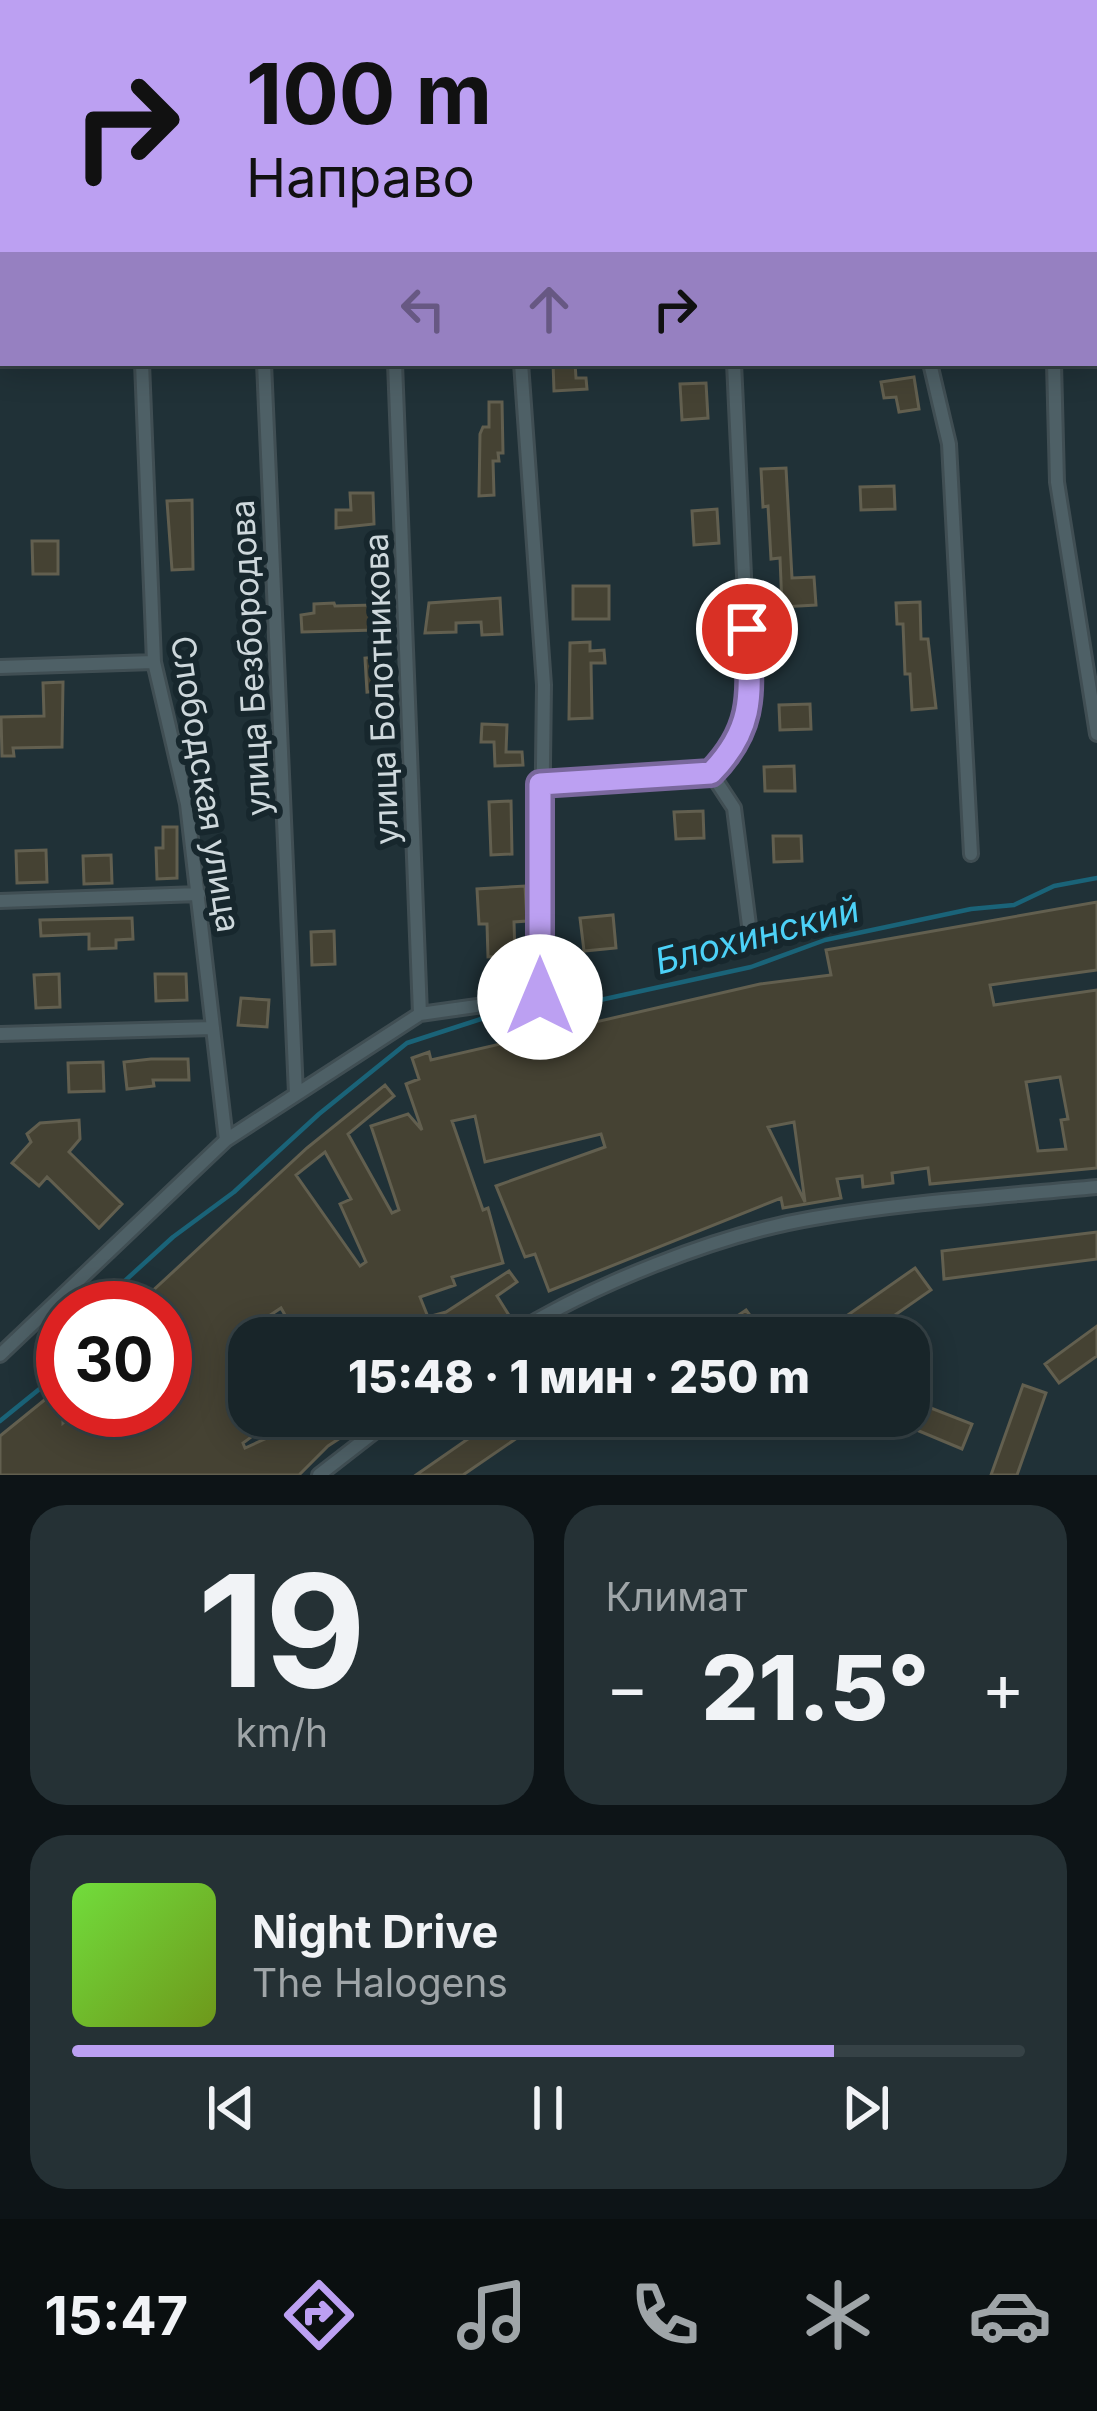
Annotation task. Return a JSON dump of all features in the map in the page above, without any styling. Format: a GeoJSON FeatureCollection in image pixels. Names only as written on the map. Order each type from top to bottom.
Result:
{"type":"FeatureCollection","features":[{"type":"Feature","properties":{"kind":"street","name":"Слободская улица"},"geometry":{"type":"LineString","coordinates":[[142,366],[154,662],[187,803],[226,1140]]}},
{"type":"Feature","properties":{"kind":"street","name":"улица Безбородова"},"geometry":{"type":"LineString","coordinates":[[264,366],[296,1094]]}},
{"type":"Feature","properties":{"kind":"street","name":"улица Болотникова"},"geometry":{"type":"LineString","coordinates":[[395,366],[420,1014]]}},
{"type":"Feature","properties":{"kind":"street"},"geometry":{"type":"LineString","coordinates":[[0,1355],[226,1140],[420,1014],[540,997],[544,685],[520,366]]}},
{"type":"Feature","properties":{"kind":"street"},"geometry":{"type":"LineString","coordinates":[[540,784],[711,773],[731,753],[750,704],[734,366]]}},
{"type":"Feature","properties":{"kind":"street"},"geometry":{"type":"LineString","coordinates":[[931,366],[949,444],[971,854]]}},
{"type":"Feature","properties":{"kind":"street"},"geometry":{"type":"LineString","coordinates":[[1054,366],[1058,482],[1097,734]]}},
{"type":"Feature","properties":{"kind":"street"},"geometry":{"type":"LineString","coordinates":[[0,667],[154,662]]}},
{"type":"Feature","properties":{"kind":"street"},"geometry":{"type":"LineString","coordinates":[[711,773],[734,808],[750,933]]}},
{"type":"Feature","properties":{"kind":"street"},"geometry":{"type":"LineString","coordinates":[[0,901],[199,894]]}},
{"type":"Feature","properties":{"kind":"street"},"geometry":{"type":"LineString","coordinates":[[0,1034],[213,1028]]}},
{"type":"Feature","properties":{"kind":"street"},"geometry":{"type":"LineString","coordinates":[[542,1317],[698,1247],[811,1218],[1097,1187]]}},
{"type":"Feature","properties":{"kind":"street"},"geometry":{"type":"LineString","coordinates":[[319,1475],[368,1437]]}},
{"type":"Feature","properties":{"kind":"building"},"geometry":{"type":"Polygon","coordinates":[[[553,366],[575,366],[576,378],[586,378],[587,389],[554,391],[553,366]]]}},
{"type":"Feature","properties":{"kind":"building"},"geometry":{"type":"Polygon","coordinates":[[[914,377],[919,409],[899,412],[896,397],[884,398],[881,382],[914,377]]]}},
{"type":"Feature","properties":{"kind":"building"},"geometry":{"type":"Polygon","coordinates":[[[706,383],[708,418],[682,420],[680,384],[706,383]]]}},
{"type":"Feature","properties":{"kind":"building"},"geometry":{"type":"Polygon","coordinates":[[[489,402],[502,402],[503,453],[498,453],[499,461],[493,461],[494,495],[479,496],[480,434],[483,427],[489,427],[489,402]]]}},
{"type":"Feature","properties":{"kind":"building"},"geometry":{"type":"Polygon","coordinates":[[[786,468],[792,578],[814,577],[816,605],[782,607],[780,558],[771,559],[761,469],[786,468]]]}},
{"type":"Feature","properties":{"kind":"building"},"geometry":{"type":"Polygon","coordinates":[[[894,486],[895,509],[861,510],[860,487],[894,486]]]}},
{"type":"Feature","properties":{"kind":"building"},"geometry":{"type":"Polygon","coordinates":[[[350,493],[373,493],[374,524],[336,528],[336,510],[351,510],[350,493]]]}},
{"type":"Feature","properties":{"kind":"building"},"geometry":{"type":"Polygon","coordinates":[[[192,500],[193,569],[172,570],[167,501],[192,500]]]}},
{"type":"Feature","properties":{"kind":"building"},"geometry":{"type":"Polygon","coordinates":[[[717,509],[719,543],[694,545],[692,511],[717,509]]]}},
{"type":"Feature","properties":{"kind":"building"},"geometry":{"type":"Polygon","coordinates":[[[32,541],[58,541],[58,574],[33,574],[32,541]]]}},
{"type":"Feature","properties":{"kind":"building"},"geometry":{"type":"Polygon","coordinates":[[[573,586],[609,586],[609,619],[573,619],[573,586]]]}},
{"type":"Feature","properties":{"kind":"building"},"geometry":{"type":"Polygon","coordinates":[[[500,598],[502,634],[482,635],[481,622],[456,623],[456,632],[425,633],[429,603],[500,598]]]}},
{"type":"Feature","properties":{"kind":"building"},"geometry":{"type":"Polygon","coordinates":[[[920,602],[921,639],[928,639],[936,708],[912,710],[903,624],[897,624],[896,603],[920,602]]]}},
{"type":"Feature","properties":{"kind":"building"},"geometry":{"type":"Polygon","coordinates":[[[314,604],[374,605],[375,630],[302,632],[301,615],[314,613],[314,604]]]}},
{"type":"Feature","properties":{"kind":"building"},"geometry":{"type":"Polygon","coordinates":[[[590,642],[590,651],[604,650],[605,663],[591,663],[592,718],[569,719],[570,643],[590,642]]]}},
{"type":"Feature","properties":{"kind":"building"},"geometry":{"type":"Polygon","coordinates":[[[388,656],[390,690],[367,692],[365,658],[388,656]]]}},
{"type":"Feature","properties":{"kind":"building"},"geometry":{"type":"Polygon","coordinates":[[[63,682],[62,747],[13,748],[14,756],[2,756],[1,717],[44,716],[43,683],[63,682]]]}},
{"type":"Feature","properties":{"kind":"building"},"geometry":{"type":"Polygon","coordinates":[[[810,704],[811,729],[780,730],[779,705],[810,704]]]}},
{"type":"Feature","properties":{"kind":"building"},"geometry":{"type":"Polygon","coordinates":[[[482,724],[507,725],[506,752],[522,752],[523,765],[495,766],[494,742],[481,742],[482,724]]]}},
{"type":"Feature","properties":{"kind":"building"},"geometry":{"type":"Polygon","coordinates":[[[794,766],[795,791],[765,791],[764,767],[794,766]]]}},
{"type":"Feature","properties":{"kind":"building"},"geometry":{"type":"Polygon","coordinates":[[[511,801],[512,854],[491,855],[489,802],[511,801]]]}},
{"type":"Feature","properties":{"kind":"building"},"geometry":{"type":"Polygon","coordinates":[[[703,811],[704,838],[676,839],[674,812],[703,811]]]}},
{"type":"Feature","properties":{"kind":"building"},"geometry":{"type":"Polygon","coordinates":[[[163,827],[177,827],[177,878],[157,879],[156,848],[163,848],[163,827]]]}},
{"type":"Feature","properties":{"kind":"building"},"geometry":{"type":"Polygon","coordinates":[[[773,836],[801,836],[802,861],[774,862],[773,836]]]}},
{"type":"Feature","properties":{"kind":"building"},"geometry":{"type":"Polygon","coordinates":[[[46,850],[47,882],[17,883],[16,851],[46,850]]]}},
{"type":"Feature","properties":{"kind":"building"},"geometry":{"type":"Polygon","coordinates":[[[111,855],[112,883],[84,884],[83,856],[111,855]]]}},
{"type":"Feature","properties":{"kind":"building"},"geometry":{"type":"Polygon","coordinates":[[[525,886],[527,921],[514,922],[515,955],[488,957],[487,924],[479,924],[477,889],[525,886]]]}},
{"type":"Feature","properties":{"kind":"building"},"geometry":{"type":"Polygon","coordinates":[[[1097,902],[1097,970],[990,985],[994,1005],[1097,990],[1097,1168],[930,1184],[928,1168],[892,1173],[893,1183],[863,1187],[862,1176],[837,1179],[841,1198],[783,1208],[781,1198],[549,1291],[535,1254],[525,1257],[496,1186],[605,1147],[601,1134],[485,1162],[475,1116],[452,1121],[483,1210],[488,1208],[503,1263],[452,1277],[455,1285],[420,1297],[428,1317],[286,1317],[281,1308],[268,1317],[228,1317],[228,1437],[251,1437],[243,1443],[245,1448],[269,1437],[342,1437],[299,1475],[0,1475],[0,1436],[36,1407],[36,1437],[192,1437],[192,1281],[163,1281],[307,1148],[385,1085],[394,1096],[348,1134],[392,1213],[399,1210],[371,1126],[408,1114],[422,1130],[406,1084],[419,1079],[412,1058],[429,1052],[431,1060],[760,984],[831,975],[826,950],[1097,902]],[[1060,1077],[1026,1082],[1038,1151],[1066,1149],[1061,1120],[1068,1119],[1060,1077]],[[794,1122],[768,1127],[805,1202],[794,1122]],[[325,1152],[296,1175],[360,1266],[366,1262],[340,1204],[351,1199],[325,1152]]]}},
{"type":"Feature","properties":{"kind":"building"},"geometry":{"type":"Polygon","coordinates":[[[613,915],[616,948],[584,951],[580,918],[613,915]]]}},
{"type":"Feature","properties":{"kind":"building"},"geometry":{"type":"Polygon","coordinates":[[[132,918],[133,939],[116,940],[116,948],[89,949],[89,934],[41,936],[40,920],[132,918]]]}},
{"type":"Feature","properties":{"kind":"building"},"geometry":{"type":"Polygon","coordinates":[[[334,931],[335,964],[312,965],[311,932],[334,931]]]}},
{"type":"Feature","properties":{"kind":"building"},"geometry":{"type":"Polygon","coordinates":[[[59,974],[60,1007],[36,1008],[34,975],[59,974]]]}},
{"type":"Feature","properties":{"kind":"building"},"geometry":{"type":"Polygon","coordinates":[[[155,974],[186,974],[187,1000],[156,1001],[155,974]]]}},
{"type":"Feature","properties":{"kind":"building"},"geometry":{"type":"Polygon","coordinates":[[[241,998],[269,1000],[267,1027],[238,1025],[241,998]]]}},
{"type":"Feature","properties":{"kind":"building"},"geometry":{"type":"Polygon","coordinates":[[[188,1059],[189,1080],[153,1080],[154,1086],[127,1089],[124,1062],[188,1059]]]}},
{"type":"Feature","properties":{"kind":"building"},"geometry":{"type":"Polygon","coordinates":[[[103,1062],[104,1091],[69,1092],[68,1063],[103,1062]]]}},
{"type":"Feature","properties":{"kind":"building"},"geometry":{"type":"Polygon","coordinates":[[[79,1120],[80,1139],[69,1152],[122,1204],[99,1228],[47,1177],[39,1186],[12,1163],[31,1142],[27,1134],[40,1123],[79,1120]]]}},
{"type":"Feature","properties":{"kind":"building"},"geometry":{"type":"Polygon","coordinates":[[[1097,1232],[1097,1259],[944,1279],[942,1251],[1097,1232]]]}},
{"type":"Feature","properties":{"kind":"building"},"geometry":{"type":"Polygon","coordinates":[[[915,1268],[931,1290],[892,1317],[845,1317],[915,1268]]]}},
{"type":"Feature","properties":{"kind":"building"},"geometry":{"type":"Polygon","coordinates":[[[509,1271],[517,1282],[497,1296],[510,1317],[428,1317],[446,1312],[509,1271]]]}},
{"type":"Feature","properties":{"kind":"building"},"geometry":{"type":"Polygon","coordinates":[[[1097,1326],[1097,1356],[1059,1383],[1045,1364],[1097,1326]]]}},
{"type":"Feature","properties":{"kind":"building"},"geometry":{"type":"Polygon","coordinates":[[[1023,1385],[1046,1393],[1017,1475],[991,1475],[1023,1385]]]}},
{"type":"Feature","properties":{"kind":"building"},"geometry":{"type":"Polygon","coordinates":[[[930,1408],[972,1424],[962,1449],[930,1436],[930,1408]]]}},
{"type":"Feature","properties":{"kind":"building"},"geometry":{"type":"Polygon","coordinates":[[[471,1437],[518,1437],[463,1475],[416,1475],[471,1437]]]}},
{"type":"Feature","properties":{"kind":"waterway","name":"Блохинский"},"geometry":{"type":"LineString","coordinates":[[125,1281],[407,1043],[487,1017],[509,1021],[562,1013],[591,1002],[751,967],[825,940],[971,909],[1014,905],[1054,886],[1097,878]]}},
{"type":"Feature","properties":{"kind":"waterway","name":"Блохинский"},"geometry":{"type":"LineString","coordinates":[[0,1421],[36,1392]]}},
{"type":"Feature","properties":{"kind":"route"},"geometry":{"type":"LineString","coordinates":[[540,997],[540,784],[711,773],[731,753],[750,704],[747,629]]}}]}
